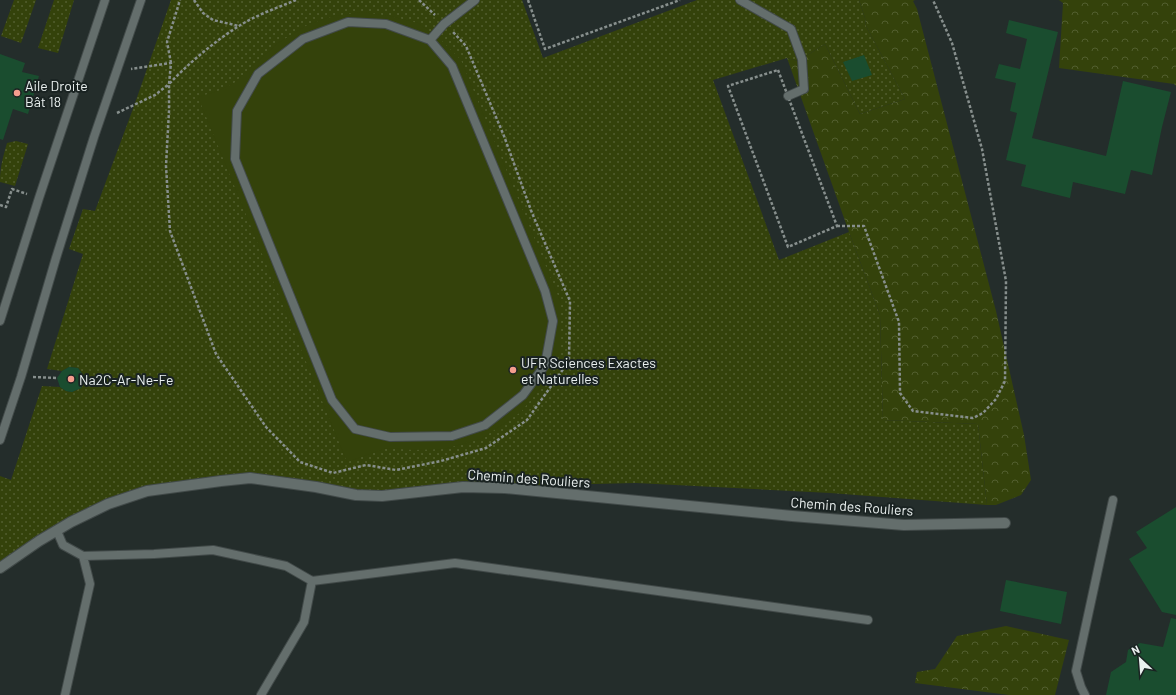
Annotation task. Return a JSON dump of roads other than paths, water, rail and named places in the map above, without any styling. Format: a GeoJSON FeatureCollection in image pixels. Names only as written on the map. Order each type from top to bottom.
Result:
{"type":"FeatureCollection","features":[{"type":"Feature","properties":{"kind":"street","name":"Chemin des Rouliers"},"geometry":{"type":"LineString","coordinates":[[0,568],[39,541],[108,504],[147,491],[250,478],[316,487],[356,495],[382,496],[464,487],[505,488],[904,525],[1005,523]]}},
{"type":"Feature","properties":{"kind":"lane"},"geometry":{"type":"LineString","coordinates":[[0,321],[105,0]]}},
{"type":"Feature","properties":{"kind":"lane"},"geometry":{"type":"LineString","coordinates":[[0,440],[21,377],[56,258],[116,71],[141,0]]}},
{"type":"Feature","properties":{"kind":"lane"},"geometry":{"type":"LineString","coordinates":[[430,40],[444,24],[475,0]]}},
{"type":"Feature","properties":{"kind":"lane"},"geometry":{"type":"LineString","coordinates":[[740,0],[791,29],[802,59],[804,89],[788,96]]}},
{"type":"Feature","properties":{"kind":"lane"},"geometry":{"type":"LineString","coordinates":[[348,22],[386,24],[430,40],[452,66],[545,291],[553,321],[545,365],[523,395],[485,425],[452,436],[390,437],[356,429],[332,400],[235,159],[237,111],[258,74],[303,39],[348,22]]}},
{"type":"Feature","properties":{"kind":"lane"},"geometry":{"type":"LineString","coordinates":[[1085,695],[1076,671],[1113,500]]}},
{"type":"Feature","properties":{"kind":"lane"},"geometry":{"type":"LineString","coordinates":[[56,531],[62,545],[83,556],[154,554],[213,550],[286,566],[312,581],[455,563],[868,620]]}},
{"type":"Feature","properties":{"kind":"lane"},"geometry":{"type":"LineString","coordinates":[[65,695],[90,584],[83,556]]}},
{"type":"Feature","properties":{"kind":"lane"},"geometry":{"type":"LineString","coordinates":[[261,695],[304,622],[312,581]]}},
{"type":"Feature","properties":{"kind":"place","name":"Aile Droite Bât 18"},"geometry":{"type":"Point","coordinates":[17,93]}},
{"type":"Feature","properties":{"kind":"place","name":"UFR Sciences Exactes et Naturelles"},"geometry":{"type":"Point","coordinates":[513,370]}},
{"type":"Feature","properties":{"kind":"place","name":"Na2C-Ar-Ne-Fe"},"geometry":{"type":"Point","coordinates":[71,379]}}]}
